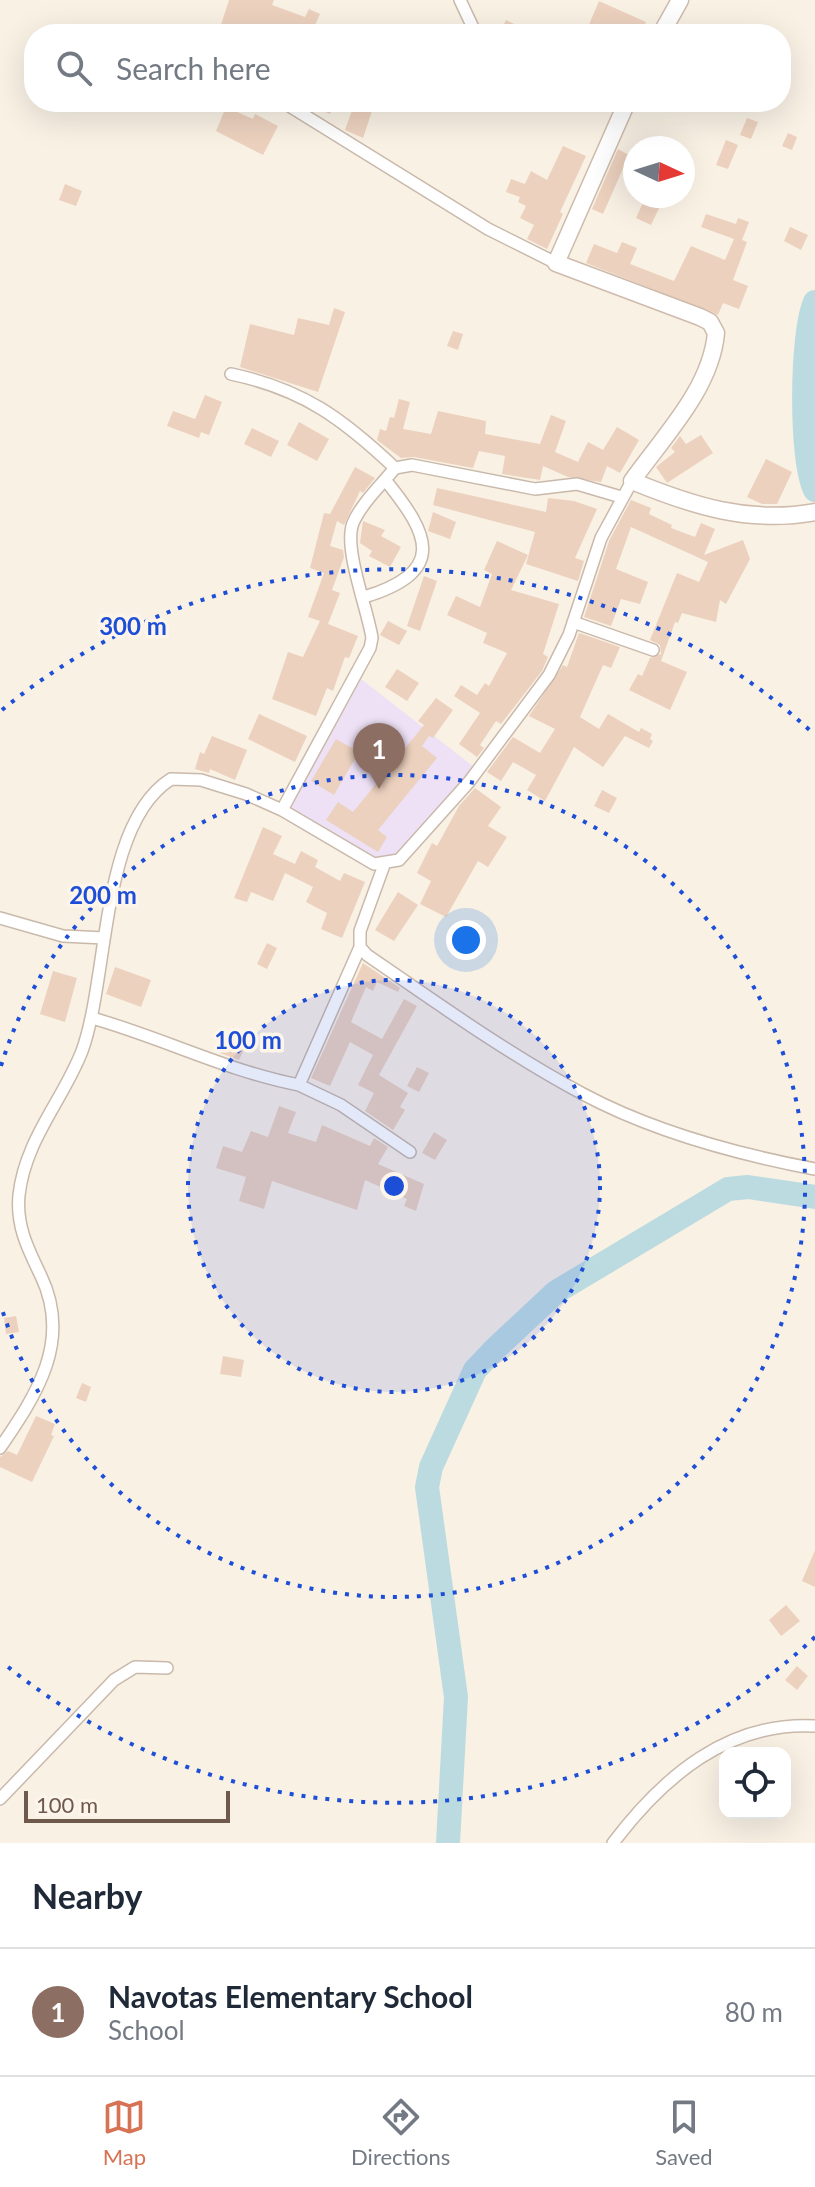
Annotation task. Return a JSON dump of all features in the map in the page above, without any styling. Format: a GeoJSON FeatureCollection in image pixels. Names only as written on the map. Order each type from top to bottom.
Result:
{"type":"FeatureCollection","features":[{"type":"Feature","properties":{"kind":"street"},"geometry":{"type":"LineString","coordinates":[[460,0],[471,24]]}},
{"type":"Feature","properties":{"kind":"street"},"geometry":{"type":"LineString","coordinates":[[667,24],[680,0]]}},
{"type":"Feature","properties":{"kind":"street"},"geometry":{"type":"LineString","coordinates":[[0,1448],[44,1376],[54,1337],[51,1299],[22,1236],[19,1194],[30,1152],[80,1055],[92,1018],[104,938],[126,845],[140,812],[158,787],[171,779],[201,780],[282,810],[374,864],[384,865],[405,855],[522,715],[560,656],[594,555],[621,497],[693,395],[715,345],[714,326],[677,308],[556,263],[488,229],[299,112]]}},
{"type":"Feature","properties":{"kind":"street"},"geometry":{"type":"LineString","coordinates":[[556,263],[623,112]]}},
{"type":"Feature","properties":{"kind":"street"},"geometry":{"type":"LineString","coordinates":[[231,374],[287,390],[327,409],[395,468]]}},
{"type":"Feature","properties":{"kind":"street"},"geometry":{"type":"LineString","coordinates":[[282,810],[370,648],[372,638],[352,552],[352,528],[358,514],[395,468],[412,465],[535,489],[577,484],[621,497]]}},
{"type":"Feature","properties":{"kind":"street"},"geometry":{"type":"LineString","coordinates":[[364,597],[393,587],[409,575],[423,552],[418,523],[386,481]]}},
{"type":"Feature","properties":{"kind":"street"},"geometry":{"type":"LineString","coordinates":[[632,481],[693,504],[753,517],[812,512]]}},
{"type":"Feature","properties":{"kind":"street"},"geometry":{"type":"LineString","coordinates":[[573,622],[653,650]]}},
{"type":"Feature","properties":{"kind":"street"},"geometry":{"type":"LineString","coordinates":[[299,1085],[360,947],[360,931],[384,865]]}},
{"type":"Feature","properties":{"kind":"street"},"geometry":{"type":"LineString","coordinates":[[0,918],[63,936],[104,938]]}},
{"type":"Feature","properties":{"kind":"street"},"geometry":{"type":"LineString","coordinates":[[360,947],[463,1020],[582,1094],[620,1112],[732,1152],[815,1169]]}},
{"type":"Feature","properties":{"kind":"street"},"geometry":{"type":"LineString","coordinates":[[92,1018],[170,1041],[240,1072],[299,1085],[341,1105],[410,1152]]}},
{"type":"Feature","properties":{"kind":"street"},"geometry":{"type":"LineString","coordinates":[[0,1799],[114,1680],[135,1667],[167,1668]]}},
{"type":"Feature","properties":{"kind":"street"},"geometry":{"type":"LineString","coordinates":[[613,1843],[655,1795],[722,1743],[765,1728],[815,1726]]}},
{"type":"Feature","properties":{"kind":"shaded area"},"geometry":{"type":"Polygon","coordinates":[[[361,679],[474,767],[405,850],[384,862],[289,810],[361,679]]]}},
{"type":"Feature","properties":{"kind":"building"},"geometry":{"type":"Polygon","coordinates":[[[229,0],[274,0],[272,5],[305,17],[309,9],[320,14],[316,24],[221,24],[229,0]]]}},
{"type":"Feature","properties":{"kind":"building"},"geometry":{"type":"Polygon","coordinates":[[[599,1],[646,22],[645,24],[589,24],[599,1]]]}},
{"type":"Feature","properties":{"kind":"building"},"geometry":{"type":"Polygon","coordinates":[[[224,112],[237,112],[253,119],[255,114],[278,126],[263,155],[216,131],[224,112]]]}},
{"type":"Feature","properties":{"kind":"building"},"geometry":{"type":"Polygon","coordinates":[[[351,112],[372,112],[363,138],[345,130],[351,112]]]}},
{"type":"Feature","properties":{"kind":"building"},"geometry":{"type":"Polygon","coordinates":[[[747,118],[758,122],[751,139],[740,135],[747,118]]]}},
{"type":"Feature","properties":{"kind":"building"},"geometry":{"type":"Polygon","coordinates":[[[788,133],[797,137],[792,150],[782,146],[788,133]]]}},
{"type":"Feature","properties":{"kind":"building"},"geometry":{"type":"Polygon","coordinates":[[[726,140],[738,145],[728,169],[716,165],[726,140]]]}},
{"type":"Feature","properties":{"kind":"building"},"geometry":{"type":"Polygon","coordinates":[[[563,146],[586,156],[547,249],[527,239],[534,225],[520,218],[526,206],[518,202],[520,197],[506,192],[511,179],[525,184],[531,171],[547,180],[563,146]]]}},
{"type":"Feature","properties":{"kind":"building"},"geometry":{"type":"Polygon","coordinates":[[[618,149],[623,152],[623,169],[603,214],[592,209],[618,149]]]}},
{"type":"Feature","properties":{"kind":"building"},"geometry":{"type":"Polygon","coordinates":[[[65,184],[82,191],[76,206],[59,200],[65,184]]]}},
{"type":"Feature","properties":{"kind":"building"},"geometry":{"type":"Polygon","coordinates":[[[641,208],[659,208],[651,225],[636,218],[641,208]]]}},
{"type":"Feature","properties":{"kind":"building"},"geometry":{"type":"Polygon","coordinates":[[[706,214],[736,224],[738,218],[749,222],[742,240],[747,242],[733,280],[748,286],[739,309],[723,303],[718,315],[586,263],[594,244],[617,253],[622,242],[637,248],[630,264],[674,281],[691,246],[725,260],[734,239],[701,227],[706,214]]]}},
{"type":"Feature","properties":{"kind":"building"},"geometry":{"type":"Polygon","coordinates":[[[790,227],[808,235],[801,250],[784,241],[790,227]]]}},
{"type":"Feature","properties":{"kind":"building"},"geometry":{"type":"Polygon","coordinates":[[[334,308],[345,312],[318,392],[240,367],[250,324],[294,335],[298,318],[329,325],[334,308]]]}},
{"type":"Feature","properties":{"kind":"building"},"geometry":{"type":"Polygon","coordinates":[[[453,331],[463,334],[458,350],[447,346],[453,331]]]}},
{"type":"Feature","properties":{"kind":"building"},"geometry":{"type":"Polygon","coordinates":[[[205,395],[222,402],[209,435],[201,432],[199,438],[167,426],[173,411],[195,419],[205,395]]]}},
{"type":"Feature","properties":{"kind":"building"},"geometry":{"type":"Polygon","coordinates":[[[399,399],[410,402],[403,429],[431,434],[438,411],[486,421],[485,434],[540,444],[551,415],[566,421],[555,452],[578,462],[588,442],[603,450],[617,427],[639,440],[620,473],[607,466],[601,482],[568,477],[543,466],[540,480],[502,474],[505,456],[479,451],[473,468],[414,457],[401,458],[377,440],[380,429],[386,431],[390,417],[394,418],[399,399]]]}},
{"type":"Feature","properties":{"kind":"building"},"geometry":{"type":"Polygon","coordinates":[[[299,422],[329,439],[317,461],[287,445],[299,422]]]}},
{"type":"Feature","properties":{"kind":"building"},"geometry":{"type":"Polygon","coordinates":[[[252,428],[279,441],[271,457],[244,444],[252,428]]]}},
{"type":"Feature","properties":{"kind":"building"},"geometry":{"type":"Polygon","coordinates":[[[701,435],[713,453],[667,483],[656,467],[675,452],[671,448],[680,436],[686,444],[701,435]]]}},
{"type":"Feature","properties":{"kind":"building"},"geometry":{"type":"Polygon","coordinates":[[[766,459],[792,472],[777,504],[762,504],[747,497],[766,459]]]}},
{"type":"Feature","properties":{"kind":"building"},"geometry":{"type":"Polygon","coordinates":[[[355,467],[375,478],[363,493],[360,491],[344,525],[337,521],[330,546],[343,550],[344,557],[332,590],[340,593],[328,624],[358,636],[349,658],[345,657],[333,691],[327,688],[316,716],[272,699],[288,652],[303,657],[320,621],[308,617],[324,573],[310,568],[324,513],[330,514],[355,467]]]}},
{"type":"Feature","properties":{"kind":"building"},"geometry":{"type":"Polygon","coordinates":[[[437,488],[546,512],[548,498],[574,501],[597,509],[575,558],[584,561],[578,581],[526,564],[535,532],[433,505],[437,488]]]}},
{"type":"Feature","properties":{"kind":"building"},"geometry":{"type":"Polygon","coordinates":[[[631,500],[651,508],[649,514],[672,525],[671,528],[695,537],[701,523],[715,529],[704,555],[743,540],[750,559],[726,604],[720,600],[716,622],[682,613],[678,623],[675,622],[661,661],[687,672],[670,710],[629,690],[638,674],[642,676],[650,658],[661,654],[660,645],[650,640],[677,573],[699,582],[708,562],[631,527],[616,569],[648,582],[640,604],[621,599],[611,626],[584,617],[609,541],[631,500]]]}},
{"type":"Feature","properties":{"kind":"building"},"geometry":{"type":"Polygon","coordinates":[[[433,512],[456,522],[450,539],[428,531],[433,512]]]}},
{"type":"Feature","properties":{"kind":"building"},"geometry":{"type":"Polygon","coordinates":[[[363,521],[385,530],[381,536],[401,547],[390,567],[369,556],[372,551],[360,543],[363,521]]]}},
{"type":"Feature","properties":{"kind":"building"},"geometry":{"type":"Polygon","coordinates":[[[497,541],[528,555],[511,590],[559,604],[543,654],[548,657],[542,671],[501,724],[496,721],[480,745],[484,748],[477,757],[459,744],[480,713],[454,696],[461,685],[477,695],[485,683],[489,686],[507,653],[483,643],[487,633],[447,615],[456,596],[480,607],[492,574],[484,570],[497,541]]]}},
{"type":"Feature","properties":{"kind":"building"},"geometry":{"type":"Polygon","coordinates":[[[424,576],[437,581],[420,631],[407,626],[424,576]]]}},
{"type":"Feature","properties":{"kind":"building"},"geometry":{"type":"Polygon","coordinates":[[[388,621],[407,631],[399,645],[380,635],[388,621]]]}},
{"type":"Feature","properties":{"kind":"building"},"geometry":{"type":"Polygon","coordinates":[[[579,633],[620,647],[611,668],[603,665],[580,717],[599,729],[608,714],[639,732],[641,728],[652,734],[650,739],[653,741],[649,748],[625,736],[603,767],[574,747],[545,801],[527,790],[536,775],[513,762],[501,781],[487,772],[513,737],[540,753],[555,729],[529,716],[563,665],[567,667],[579,633]]]}},
{"type":"Feature","properties":{"kind":"building"},"geometry":{"type":"Polygon","coordinates":[[[397,669],[419,683],[407,701],[385,687],[397,669]]]}},
{"type":"Feature","properties":{"kind":"building"},"geometry":{"type":"Polygon","coordinates":[[[436,698],[453,710],[433,738],[429,736],[422,746],[437,758],[378,830],[387,837],[378,852],[326,820],[338,802],[353,812],[424,725],[418,721],[436,698]]]}},
{"type":"Feature","properties":{"kind":"building"},"geometry":{"type":"Polygon","coordinates":[[[259,714],[307,736],[295,762],[248,739],[259,714]]]}},
{"type":"Feature","properties":{"kind":"building"},"geometry":{"type":"Polygon","coordinates":[[[212,736],[247,750],[235,780],[210,769],[209,773],[195,769],[200,752],[204,754],[212,736]]]}},
{"type":"Feature","properties":{"kind":"building"},"geometry":{"type":"Polygon","coordinates":[[[336,739],[359,752],[334,795],[311,781],[336,739]]]}},
{"type":"Feature","properties":{"kind":"building"},"geometry":{"type":"Polygon","coordinates":[[[475,788],[501,807],[488,826],[507,837],[488,867],[478,861],[446,917],[420,904],[431,881],[417,873],[432,843],[437,846],[459,806],[475,788]]]}},
{"type":"Feature","properties":{"kind":"building"},"geometry":{"type":"Polygon","coordinates":[[[602,790],[617,798],[609,813],[594,806],[602,790]]]}},
{"type":"Feature","properties":{"kind":"building"},"geometry":{"type":"Polygon","coordinates":[[[263,827],[282,836],[273,854],[295,864],[301,851],[318,860],[315,867],[340,881],[344,873],[365,882],[342,938],[321,929],[327,913],[306,902],[313,887],[285,873],[273,901],[251,892],[247,902],[234,898],[263,827]]]}},
{"type":"Feature","properties":{"kind":"building"},"geometry":{"type":"Polygon","coordinates":[[[398,892],[418,905],[394,941],[375,930],[398,892]]]}},
{"type":"Feature","properties":{"kind":"building"},"geometry":{"type":"Polygon","coordinates":[[[267,943],[277,948],[267,969],[257,964],[267,943]]]}},
{"type":"Feature","properties":{"kind":"building"},"geometry":{"type":"Polygon","coordinates":[[[363,963],[400,988],[398,992],[377,982],[373,991],[366,987],[351,1022],[382,1039],[404,999],[417,1006],[379,1075],[408,1093],[400,1107],[405,1110],[393,1130],[365,1111],[374,1093],[358,1085],[373,1055],[350,1042],[330,1086],[311,1078],[363,963]]]}},
{"type":"Feature","properties":{"kind":"building"},"geometry":{"type":"Polygon","coordinates":[[[115,967],[151,980],[141,1007],[106,994],[115,967]]]}},
{"type":"Feature","properties":{"kind":"building"},"geometry":{"type":"Polygon","coordinates":[[[53,971],[77,978],[65,1022],[40,1014],[53,971]]]}},
{"type":"Feature","properties":{"kind":"building"},"geometry":{"type":"Polygon","coordinates":[[[233,1027],[250,1036],[239,1060],[220,1053],[233,1027]]]}},
{"type":"Feature","properties":{"kind":"building"},"geometry":{"type":"Polygon","coordinates":[[[417,1067],[429,1073],[419,1092],[407,1086],[417,1067]]]}},
{"type":"Feature","properties":{"kind":"building"},"geometry":{"type":"Polygon","coordinates":[[[279,1106],[296,1112],[288,1133],[316,1142],[322,1125],[370,1146],[374,1138],[388,1147],[378,1164],[424,1184],[416,1211],[404,1206],[407,1199],[365,1180],[357,1210],[272,1181],[264,1209],[239,1201],[246,1177],[216,1168],[223,1146],[242,1152],[251,1131],[268,1137],[279,1106]]]}},
{"type":"Feature","properties":{"kind":"building"},"geometry":{"type":"Polygon","coordinates":[[[434,1132],[447,1140],[435,1160],[422,1153],[434,1132]]]}},
{"type":"Feature","properties":{"kind":"building"},"geometry":{"type":"Polygon","coordinates":[[[16,1316],[19,1332],[6,1334],[4,1318],[16,1316]]]}},
{"type":"Feature","properties":{"kind":"building"},"geometry":{"type":"Polygon","coordinates":[[[223,1356],[244,1360],[241,1377],[220,1374],[223,1356]]]}},
{"type":"Feature","properties":{"kind":"building"},"geometry":{"type":"Polygon","coordinates":[[[82,1383],[91,1387],[86,1402],[76,1398],[82,1383]]]}},
{"type":"Feature","properties":{"kind":"building"},"geometry":{"type":"Polygon","coordinates":[[[36,1416],[55,1424],[51,1435],[54,1436],[32,1482],[0,1467],[0,1457],[8,1451],[17,1455],[36,1416]]]}},
{"type":"Feature","properties":{"kind":"building"},"geometry":{"type":"Polygon","coordinates":[[[815,1550],[815,1587],[802,1581],[815,1550]]]}},
{"type":"Feature","properties":{"kind":"building"},"geometry":{"type":"Polygon","coordinates":[[[786,1605],[800,1621],[781,1636],[769,1620],[786,1605]]]}},
{"type":"Feature","properties":{"kind":"building"},"geometry":{"type":"Polygon","coordinates":[[[797,1666],[808,1676],[797,1690],[785,1680],[797,1666]]]}},
{"type":"Feature","properties":{"kind":"waterway"},"geometry":{"type":"LineString","coordinates":[[815,302],[807,340],[804,396],[807,452],[815,490]]}},
{"type":"Feature","properties":{"kind":"waterway"},"geometry":{"type":"LineString","coordinates":[[448,1843],[456,1697],[427,1487],[431,1467],[475,1370],[556,1292],[728,1189],[748,1187],[815,1197]]}},
{"type":"Feature","properties":{"kind":"place","name":"Navotas Elementary School"},"geometry":{"type":"Point","coordinates":[379,789]}}]}
